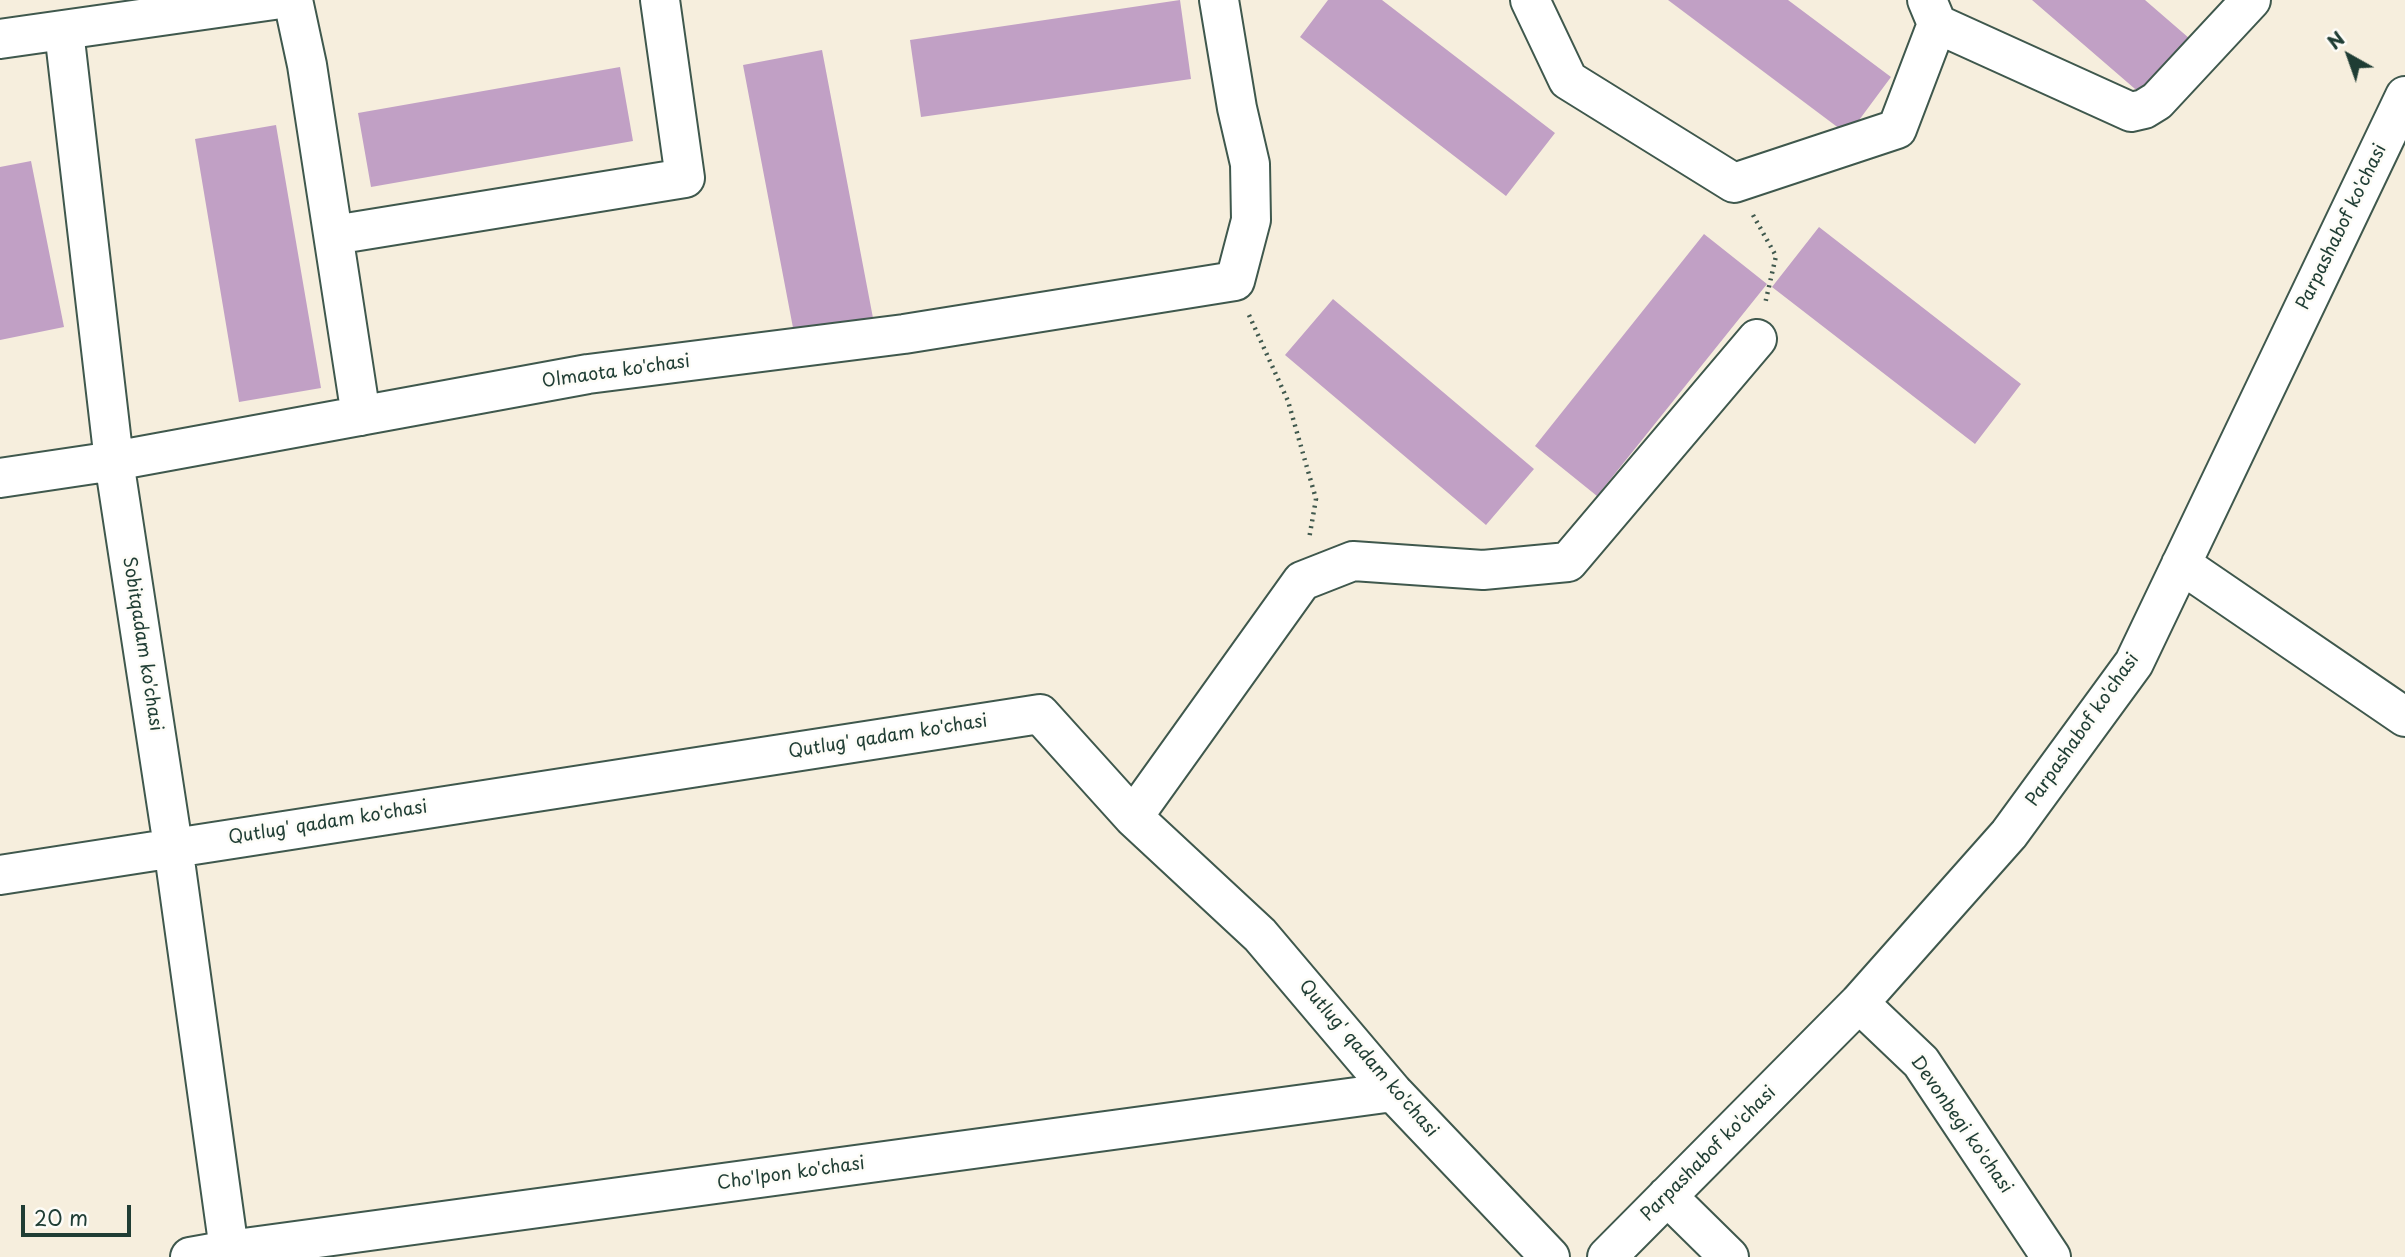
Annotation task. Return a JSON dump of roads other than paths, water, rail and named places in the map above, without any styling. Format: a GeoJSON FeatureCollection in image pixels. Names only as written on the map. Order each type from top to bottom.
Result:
{"type":"FeatureCollection","features":[{"type":"Feature","properties":{"kind":"street"},"geometry":{"type":"LineString","coordinates":[[0,39],[274,0]]}},
{"type":"Feature","properties":{"kind":"street"},"geometry":{"type":"LineString","coordinates":[[293,0],[307,65],[361,416]]}},
{"type":"Feature","properties":{"kind":"street"},"geometry":{"type":"LineString","coordinates":[[334,235],[685,178],[660,0]]}},
{"type":"Feature","properties":{"kind":"street","name":"Olmaota ko'chasi"},"geometry":{"type":"LineString","coordinates":[[0,478],[114,461],[588,374],[904,334],[1234,281],[1251,220],[1250,164],[1237,108],[1219,0]]}},
{"type":"Feature","properties":{"kind":"street"},"geometry":{"type":"LineString","coordinates":[[1530,0],[1568,80],[1734,183],[1897,129],[1932,12],[2131,112],[2144,109],[2157,101],[2251,0]]}},
{"type":"Feature","properties":{"kind":"street","name":"Sobitqadam ko'chasi"},"geometry":{"type":"LineString","coordinates":[[64,31],[114,461],[173,846],[229,1253]]}},
{"type":"Feature","properties":{"kind":"street","name":"Parpashabof ko'chasi"},"geometry":{"type":"LineString","coordinates":[[1607,1257],[1859,1003],[2009,834],[2134,663],[2405,96]]}},
{"type":"Feature","properties":{"kind":"street"},"geometry":{"type":"LineString","coordinates":[[1133,817],[1302,581],[1353,561],[1483,570],[1567,562],[1757,339]]}},
{"type":"Feature","properties":{"kind":"street"},"geometry":{"type":"LineString","coordinates":[[2181,564],[2405,717]]}},
{"type":"Feature","properties":{"kind":"street","name":"Qutlug' qadam ko'chasi"},"geometry":{"type":"LineString","coordinates":[[0,874],[1040,714],[1133,817],[1260,935],[1393,1092],[1550,1257]]}},
{"type":"Feature","properties":{"kind":"street","name":"Devonbegi ko'chasi"},"geometry":{"type":"LineString","coordinates":[[1859,1003],[1921,1062],[2051,1257]]}},
{"type":"Feature","properties":{"kind":"street","name":"Cho'lpon ko'chasi"},"geometry":{"type":"LineString","coordinates":[[190,1257],[1393,1092]]}},
{"type":"Feature","properties":{"kind":"street"},"geometry":{"type":"LineString","coordinates":[[1667,1196],[1729,1257]]}}]}
